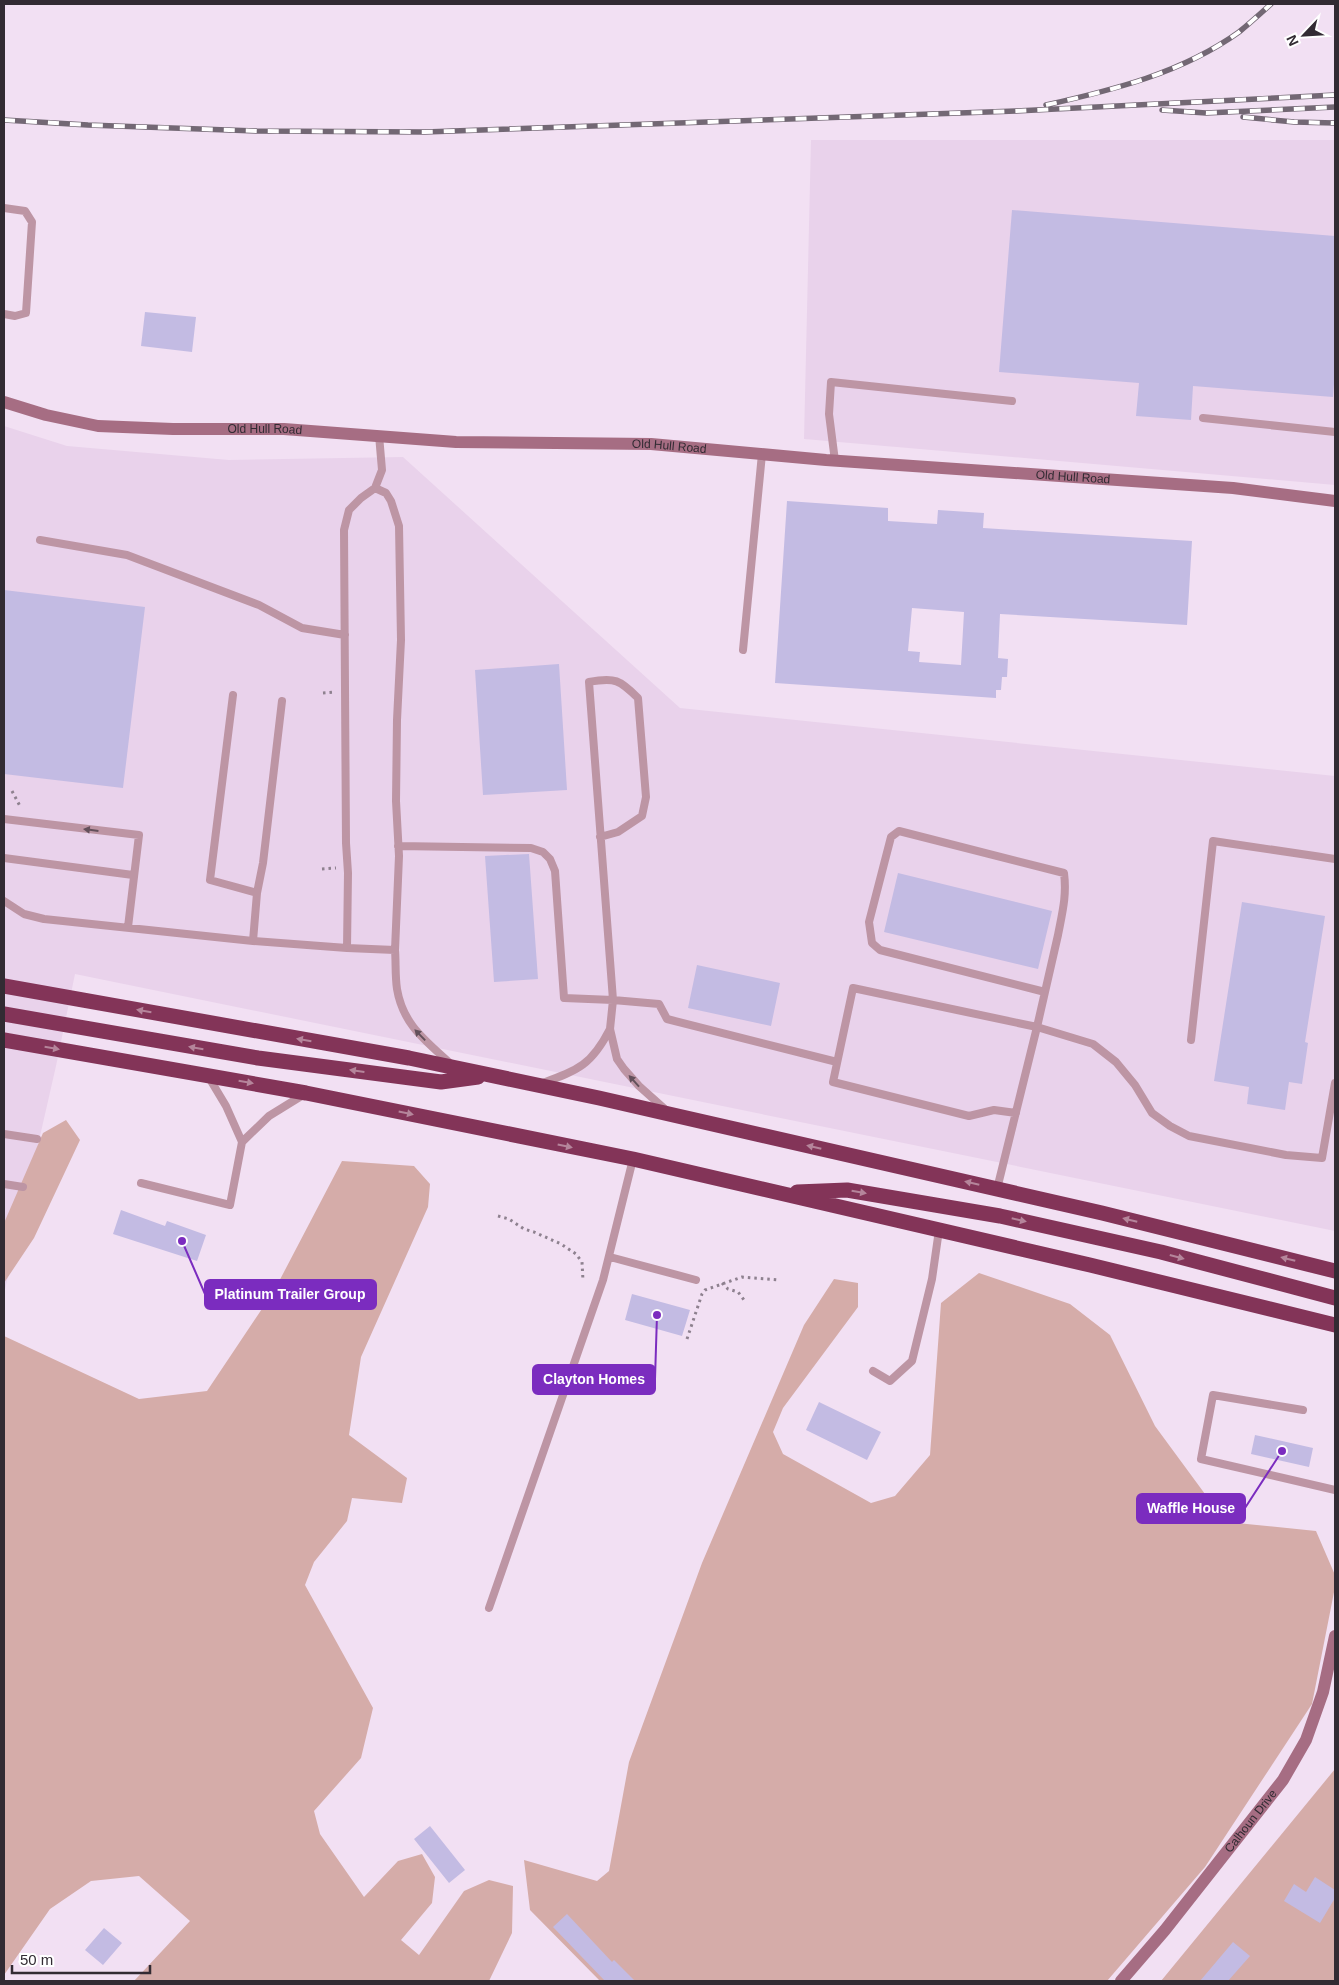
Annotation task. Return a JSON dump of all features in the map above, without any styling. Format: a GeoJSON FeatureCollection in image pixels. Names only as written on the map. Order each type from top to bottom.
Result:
{"type":"FeatureCollection","features":[{"type":"Feature","properties":{"kind":"highway"},"geometry":{"type":"LineString","coordinates":[[4,986],[456,1068],[536,1085],[1102,1213],[1335,1271]]}},
{"type":"Feature","properties":{"kind":"highway"},"geometry":{"type":"LineString","coordinates":[[4,1014],[258,1058],[441,1082],[492,1076]]}},
{"type":"Feature","properties":{"kind":"highway"},"geometry":{"type":"LineString","coordinates":[[4,1040],[306,1093],[633,1159],[1099,1267],[1335,1326]]}},
{"type":"Feature","properties":{"kind":"highway"},"geometry":{"type":"LineString","coordinates":[[775,1192],[847,1190],[1000,1216],[1161,1252],[1335,1298]]}},
{"type":"Feature","properties":{"kind":"main road","name":"Old Hull Road"},"geometry":{"type":"LineString","coordinates":[[4,402],[46,415],[98,426],[172,429],[284,429],[456,442],[651,444],[835,461],[1233,488],[1335,501]]}},
{"type":"Feature","properties":{"kind":"main road","name":"Calhoun Drive"},"geometry":{"type":"LineString","coordinates":[[1121,1981],[1165,1930],[1283,1780],[1306,1740],[1323,1692],[1335,1636]]}},
{"type":"Feature","properties":{"kind":"lane"},"geometry":{"type":"LineString","coordinates":[[4,208],[25,211],[32,222],[26,313],[15,316],[4,314]]}},
{"type":"Feature","properties":{"kind":"lane"},"geometry":{"type":"LineString","coordinates":[[835,461],[828,414],[831,382],[1012,401]]}},
{"type":"Feature","properties":{"kind":"lane"},"geometry":{"type":"LineString","coordinates":[[1203,418],[1335,432]]}},
{"type":"Feature","properties":{"kind":"lane"},"geometry":{"type":"LineString","coordinates":[[347,948],[348,873],[344,530],[346,517],[355,504],[375,488],[382,470],[379,435]]}},
{"type":"Feature","properties":{"kind":"lane"},"geometry":{"type":"LineString","coordinates":[[743,650],[762,454]]}},
{"type":"Feature","properties":{"kind":"lane"},"geometry":{"type":"LineString","coordinates":[[375,488],[386,493],[391,501],[399,526],[401,640],[396,783],[398,846],[395,950],[396,988],[401,1008],[410,1024],[456,1068]]}},
{"type":"Feature","properties":{"kind":"lane"},"geometry":{"type":"LineString","coordinates":[[40,540],[127,555],[259,605],[302,628],[345,635]]}},
{"type":"Feature","properties":{"kind":"lane"},"geometry":{"type":"LineString","coordinates":[[600,837],[618,832],[642,816],[646,797],[638,698],[623,683],[605,679],[589,682],[600,837],[613,1000],[610,1028],[617,1059],[639,1086],[670,1114]]}},
{"type":"Feature","properties":{"kind":"lane"},"geometry":{"type":"LineString","coordinates":[[233,695],[210,880],[257,893]]}},
{"type":"Feature","properties":{"kind":"lane"},"geometry":{"type":"LineString","coordinates":[[253,941],[257,893],[263,863],[282,701]]}},
{"type":"Feature","properties":{"kind":"lane"},"geometry":{"type":"LineString","coordinates":[[4,819],[139,835],[128,927]]}},
{"type":"Feature","properties":{"kind":"lane"},"geometry":{"type":"LineString","coordinates":[[997,1189],[1045,992],[1066,892],[1064,873],[899,831],[891,837],[869,922],[872,943],[880,950],[1045,992]]}},
{"type":"Feature","properties":{"kind":"lane"},"geometry":{"type":"LineString","coordinates":[[1191,1040],[1213,840],[1335,859]]}},
{"type":"Feature","properties":{"kind":"lane"},"geometry":{"type":"LineString","coordinates":[[398,846],[512,847],[531,848],[543,852],[550,859],[555,871],[564,998],[659,1004],[667,1019],[837,1062]]}},
{"type":"Feature","properties":{"kind":"lane"},"geometry":{"type":"LineString","coordinates":[[4,858],[134,875]]}},
{"type":"Feature","properties":{"kind":"lane"},"geometry":{"type":"LineString","coordinates":[[4,902],[24,914],[44,919],[253,941],[395,950]]}},
{"type":"Feature","properties":{"kind":"lane"},"geometry":{"type":"LineString","coordinates":[[1016,1113],[994,1110],[969,1116],[832,1082],[853,988],[1036,1028],[1093,1044],[1116,1062],[1135,1085],[1152,1113],[1170,1126],[1189,1136],[1218,1143],[1286,1155],[1322,1158],[1335,1083]]}},
{"type":"Feature","properties":{"kind":"lane"},"geometry":{"type":"LineString","coordinates":[[536,1085],[576,1070],[585,1064],[601,1046],[610,1028]]}},
{"type":"Feature","properties":{"kind":"lane"},"geometry":{"type":"LineString","coordinates":[[141,1183],[230,1205],[242,1142],[226,1106],[208,1076]]}},
{"type":"Feature","properties":{"kind":"lane"},"geometry":{"type":"LineString","coordinates":[[242,1142],[269,1116],[306,1093]]}},
{"type":"Feature","properties":{"kind":"lane"},"geometry":{"type":"LineString","coordinates":[[4,1134],[37,1139]]}},
{"type":"Feature","properties":{"kind":"lane"},"geometry":{"type":"LineString","coordinates":[[489,1608],[603,1280],[633,1159]]}},
{"type":"Feature","properties":{"kind":"lane"},"geometry":{"type":"LineString","coordinates":[[4,1184],[23,1187]]}},
{"type":"Feature","properties":{"kind":"lane"},"geometry":{"type":"LineString","coordinates":[[873,1372],[890,1381],[912,1361],[932,1279],[939,1230]]}},
{"type":"Feature","properties":{"kind":"lane"},"geometry":{"type":"LineString","coordinates":[[610,1256],[696,1280]]}},
{"type":"Feature","properties":{"kind":"lane"},"geometry":{"type":"LineString","coordinates":[[1303,1410],[1213,1395],[1201,1459],[1335,1490]]}},
{"type":"Feature","properties":{"kind":"path"},"geometry":{"type":"LineString","coordinates":[[498,1216],[509,1219],[524,1229],[561,1244],[576,1254],[582,1262],[583,1281]]}},
{"type":"Feature","properties":{"kind":"path"},"geometry":{"type":"LineString","coordinates":[[687,1340],[705,1290],[742,1277],[780,1280]]}},
{"type":"Feature","properties":{"kind":"path"},"geometry":{"type":"LineString","coordinates":[[722,1283],[725,1288],[738,1292],[744,1300]]}},
{"type":"Feature","properties":{"kind":"shaded area"},"geometry":{"type":"Polygon","coordinates":[[[811,140],[1335,140],[1335,485],[804,439],[811,140]]]}},
{"type":"Feature","properties":{"kind":"shaded area"},"geometry":{"type":"Polygon","coordinates":[[[4,426],[67,446],[229,460],[403,457],[680,708],[1335,776],[1335,1231],[75,974],[4,1294],[4,426]]]}},
{"type":"Feature","properties":{"kind":"shaded area"},"geometry":{"type":"Polygon","coordinates":[[[66,1120],[80,1140],[34,1238],[4,1283],[4,1223],[43,1133],[66,1120]]]}},
{"type":"Feature","properties":{"kind":"shaded area"},"geometry":{"type":"Polygon","coordinates":[[[342,1161],[414,1166],[430,1184],[428,1207],[361,1357],[349,1435],[407,1478],[402,1503],[352,1498],[347,1521],[314,1562],[305,1585],[373,1708],[361,1758],[314,1811],[320,1834],[364,1897],[398,1861],[422,1854],[435,1877],[432,1903],[401,1940],[419,1955],[464,1891],[489,1880],[513,1886],[512,1933],[489,1981],[134,1981],[190,1921],[139,1876],[91,1881],[50,1909],[4,1975],[4,1336],[139,1399],[207,1391],[274,1291],[342,1161]]]}},
{"type":"Feature","properties":{"kind":"shaded area"},"geometry":{"type":"Polygon","coordinates":[[[979,1273],[1070,1304],[1110,1335],[1155,1426],[1216,1509],[1237,1523],[1316,1531],[1335,1575],[1335,1587],[1312,1704],[1205,1867],[1107,1981],[600,1981],[530,1910],[524,1860],[597,1881],[609,1871],[629,1762],[702,1563],[804,1325],[834,1279],[858,1283],[858,1307],[783,1408],[773,1432],[783,1454],[871,1503],[895,1496],[930,1455],[941,1303],[979,1273]]]}},
{"type":"Feature","properties":{"kind":"shaded area"},"geometry":{"type":"Polygon","coordinates":[[[1335,1769],[1335,1981],[1161,1981],[1335,1769]]]}},
{"type":"Feature","properties":{"kind":"building"},"geometry":{"type":"Polygon","coordinates":[[[1012,210],[1335,236],[1335,371],[1333,397],[1193,386],[1191,420],[1136,416],[1139,383],[999,372],[1012,210]]]}},
{"type":"Feature","properties":{"kind":"building"},"geometry":{"type":"Polygon","coordinates":[[[145,312],[196,317],[192,352],[141,346],[145,312]]]}},
{"type":"Feature","properties":{"kind":"building"},"geometry":{"type":"Polygon","coordinates":[[[787,501],[888,508],[888,521],[937,524],[938,510],[984,513],[983,528],[1192,541],[1187,625],[1000,614],[998,658],[1008,659],[1007,677],[1002,677],[1001,690],[996,690],[996,698],[775,683],[787,501]],[[912,608],[908,651],[920,652],[919,662],[961,665],[964,612],[912,608]]]}},
{"type":"Feature","properties":{"kind":"building"},"geometry":{"type":"Polygon","coordinates":[[[4,590],[145,607],[123,788],[4,774],[4,590]]]}},
{"type":"Feature","properties":{"kind":"building"},"geometry":{"type":"Polygon","coordinates":[[[559,664],[567,790],[483,795],[475,670],[559,664]]]}},
{"type":"Feature","properties":{"kind":"building"},"geometry":{"type":"Polygon","coordinates":[[[529,854],[538,979],[494,982],[485,856],[529,854]]]}},
{"type":"Feature","properties":{"kind":"building"},"geometry":{"type":"Polygon","coordinates":[[[898,873],[1052,911],[1038,969],[884,932],[898,873]]]}},
{"type":"Feature","properties":{"kind":"building"},"geometry":{"type":"Polygon","coordinates":[[[1242,902],[1325,916],[1305,1042],[1308,1043],[1302,1084],[1289,1082],[1285,1110],[1247,1104],[1249,1087],[1214,1081],[1242,902]]]}},
{"type":"Feature","properties":{"kind":"building"},"geometry":{"type":"Polygon","coordinates":[[[697,965],[780,983],[771,1026],[688,1008],[697,965]]]}},
{"type":"Feature","properties":{"kind":"building"},"geometry":{"type":"Polygon","coordinates":[[[121,1210],[165,1226],[167,1221],[206,1235],[197,1261],[113,1234],[121,1210]]]}},
{"type":"Feature","properties":{"kind":"building"},"geometry":{"type":"Polygon","coordinates":[[[632,1294],[690,1310],[682,1336],[625,1320],[632,1294]]]}},
{"type":"Feature","properties":{"kind":"building"},"geometry":{"type":"Polygon","coordinates":[[[819,1402],[881,1432],[867,1460],[806,1430],[819,1402]]]}},
{"type":"Feature","properties":{"kind":"building"},"geometry":{"type":"Polygon","coordinates":[[[1255,1435],[1313,1448],[1309,1467],[1251,1454],[1255,1435]]]}},
{"type":"Feature","properties":{"kind":"building"},"geometry":{"type":"Polygon","coordinates":[[[430,1826],[465,1870],[449,1883],[414,1839],[430,1826]]]}},
{"type":"Feature","properties":{"kind":"building"},"geometry":{"type":"Polygon","coordinates":[[[1315,1877],[1335,1890],[1335,1898],[1320,1923],[1284,1901],[1294,1884],[1306,1892],[1315,1877]]]}},
{"type":"Feature","properties":{"kind":"building"},"geometry":{"type":"Polygon","coordinates":[[[567,1914],[612,1962],[614,1960],[635,1981],[605,1981],[553,1927],[567,1914]]]}},
{"type":"Feature","properties":{"kind":"building"},"geometry":{"type":"Polygon","coordinates":[[[104,1928],[122,1943],[103,1965],[85,1950],[104,1928]]]}},
{"type":"Feature","properties":{"kind":"building"},"geometry":{"type":"Polygon","coordinates":[[[1233,1942],[1250,1956],[1228,1981],[1200,1981],[1233,1942]]]}},
{"type":"Feature","properties":{"kind":"railway"},"geometry":{"type":"LineString","coordinates":[[1046,105],[1121,86],[1194,59],[1239,32],[1271,4]]}},
{"type":"Feature","properties":{"kind":"railway"},"geometry":{"type":"LineString","coordinates":[[4,120],[257,131],[425,132],[1016,111],[1335,95]]}},
{"type":"Feature","properties":{"kind":"railway"},"geometry":{"type":"LineString","coordinates":[[1162,110],[1206,113],[1335,107]]}},
{"type":"Feature","properties":{"kind":"railway"},"geometry":{"type":"LineString","coordinates":[[1243,117],[1294,122],[1335,123]]}},
{"type":"Feature","properties":{"kind":"place","name":"Platinum Trailer Group"},"geometry":{"type":"Point","coordinates":[182,1241]}},
{"type":"Feature","properties":{"kind":"place","name":"Clayton Homes"},"geometry":{"type":"Point","coordinates":[657,1315]}},
{"type":"Feature","properties":{"kind":"place","name":"Waffle House"},"geometry":{"type":"Point","coordinates":[1282,1451]}}]}
